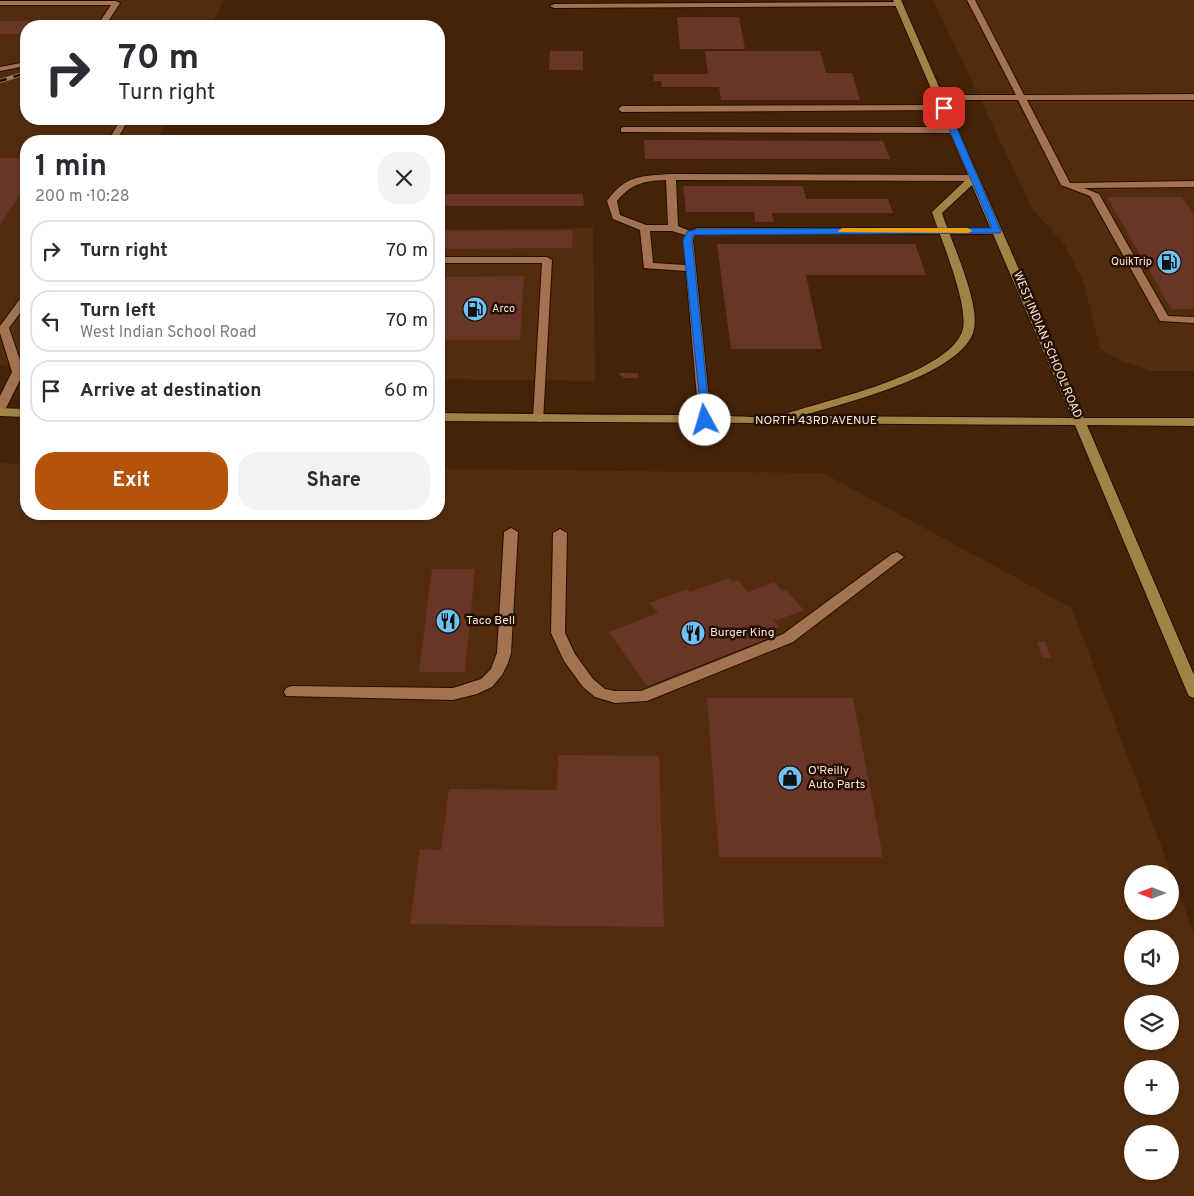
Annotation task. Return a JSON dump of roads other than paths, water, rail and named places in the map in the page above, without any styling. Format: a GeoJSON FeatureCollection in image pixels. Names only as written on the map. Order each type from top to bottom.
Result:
{"type":"FeatureCollection","features":[{"type":"Feature","properties":{"kind":"main road","name":"WEST INDIAN SCHOOL ROAD"},"geometry":{"type":"LineString","coordinates":[[898,2],[1194,692]]}},
{"type":"Feature","properties":{"kind":"main road"},"geometry":{"type":"LineString","coordinates":[[763,421],[888,386],[922,372],[958,349],[969,331],[966,306],[938,212],[974,178]]}},
{"type":"Feature","properties":{"kind":"main road"},"geometry":{"type":"LineString","coordinates":[[0,412],[20,413]]}},
{"type":"Feature","properties":{"kind":"main road","name":"NORTH 43RD AVENUE"},"geometry":{"type":"LineString","coordinates":[[445,417],[763,421],[1194,422]]}},
{"type":"Feature","properties":{"kind":"lane"},"geometry":{"type":"LineString","coordinates":[[971,0],[1066,185],[1094,194],[1164,319],[1194,320]]}},
{"type":"Feature","properties":{"kind":"lane"},"geometry":{"type":"LineString","coordinates":[[0,2],[116,3],[105,20]]}},
{"type":"Feature","properties":{"kind":"lane"},"geometry":{"type":"LineString","coordinates":[[554,6],[898,2]]}},
{"type":"Feature","properties":{"kind":"lane"},"geometry":{"type":"LineString","coordinates":[[0,69],[20,65]]}},
{"type":"Feature","properties":{"kind":"lane"},"geometry":{"type":"LineString","coordinates":[[940,98],[1194,97]]}},
{"type":"Feature","properties":{"kind":"lane"},"geometry":{"type":"LineString","coordinates":[[622,109],[944,108]]}},
{"type":"Feature","properties":{"kind":"lane"},"geometry":{"type":"LineString","coordinates":[[624,130],[953,130]]}},
{"type":"Feature","properties":{"kind":"lane"},"geometry":{"type":"LineString","coordinates":[[974,178],[671,177],[636,179],[624,186],[612,201],[616,217],[645,228],[673,228],[690,234],[697,231],[997,231]]}},
{"type":"Feature","properties":{"kind":"lane"},"geometry":{"type":"LineString","coordinates":[[671,177],[673,228]]}},
{"type":"Feature","properties":{"kind":"lane"},"geometry":{"type":"LineString","coordinates":[[1066,185],[1194,184]]}},
{"type":"Feature","properties":{"kind":"lane"},"geometry":{"type":"LineString","coordinates":[[645,228],[648,266],[690,268]]}},
{"type":"Feature","properties":{"kind":"lane"},"geometry":{"type":"LineString","coordinates":[[690,234],[688,240],[690,268],[705,420]]}},
{"type":"Feature","properties":{"kind":"lane"},"geometry":{"type":"LineString","coordinates":[[445,260],[547,260],[539,418]]}},
{"type":"Feature","properties":{"kind":"lane"},"geometry":{"type":"LineString","coordinates":[[0,408],[18,372],[2,328],[20,306]]}},
{"type":"Feature","properties":{"kind":"lane"},"geometry":{"type":"LineString","coordinates":[[291,692],[452,694],[473,690],[486,684],[500,668],[504,653],[510,532]]}},
{"type":"Feature","properties":{"kind":"lane"},"geometry":{"type":"LineString","coordinates":[[560,533],[558,633],[561,643],[588,684],[600,693],[617,696],[642,696],[788,638],[897,556]]}},
{"type":"Feature","properties":{"kind":"railway"},"geometry":{"type":"LineString","coordinates":[[0,81],[20,75]]}},
{"type":"Feature","properties":{"kind":"place","name":"QuikTrip"},"geometry":{"type":"Point","coordinates":[1169,262]}},
{"type":"Feature","properties":{"kind":"place","name":"Arco"},"geometry":{"type":"Point","coordinates":[475,309]}},
{"type":"Feature","properties":{"kind":"place","name":"Taco Bell"},"geometry":{"type":"Point","coordinates":[448,621]}},
{"type":"Feature","properties":{"kind":"place","name":"Burger King"},"geometry":{"type":"Point","coordinates":[693,633]}},
{"type":"Feature","properties":{"kind":"place","name":"O'Reilly Auto Parts"},"geometry":{"type":"Point","coordinates":[790,778]}}]}
